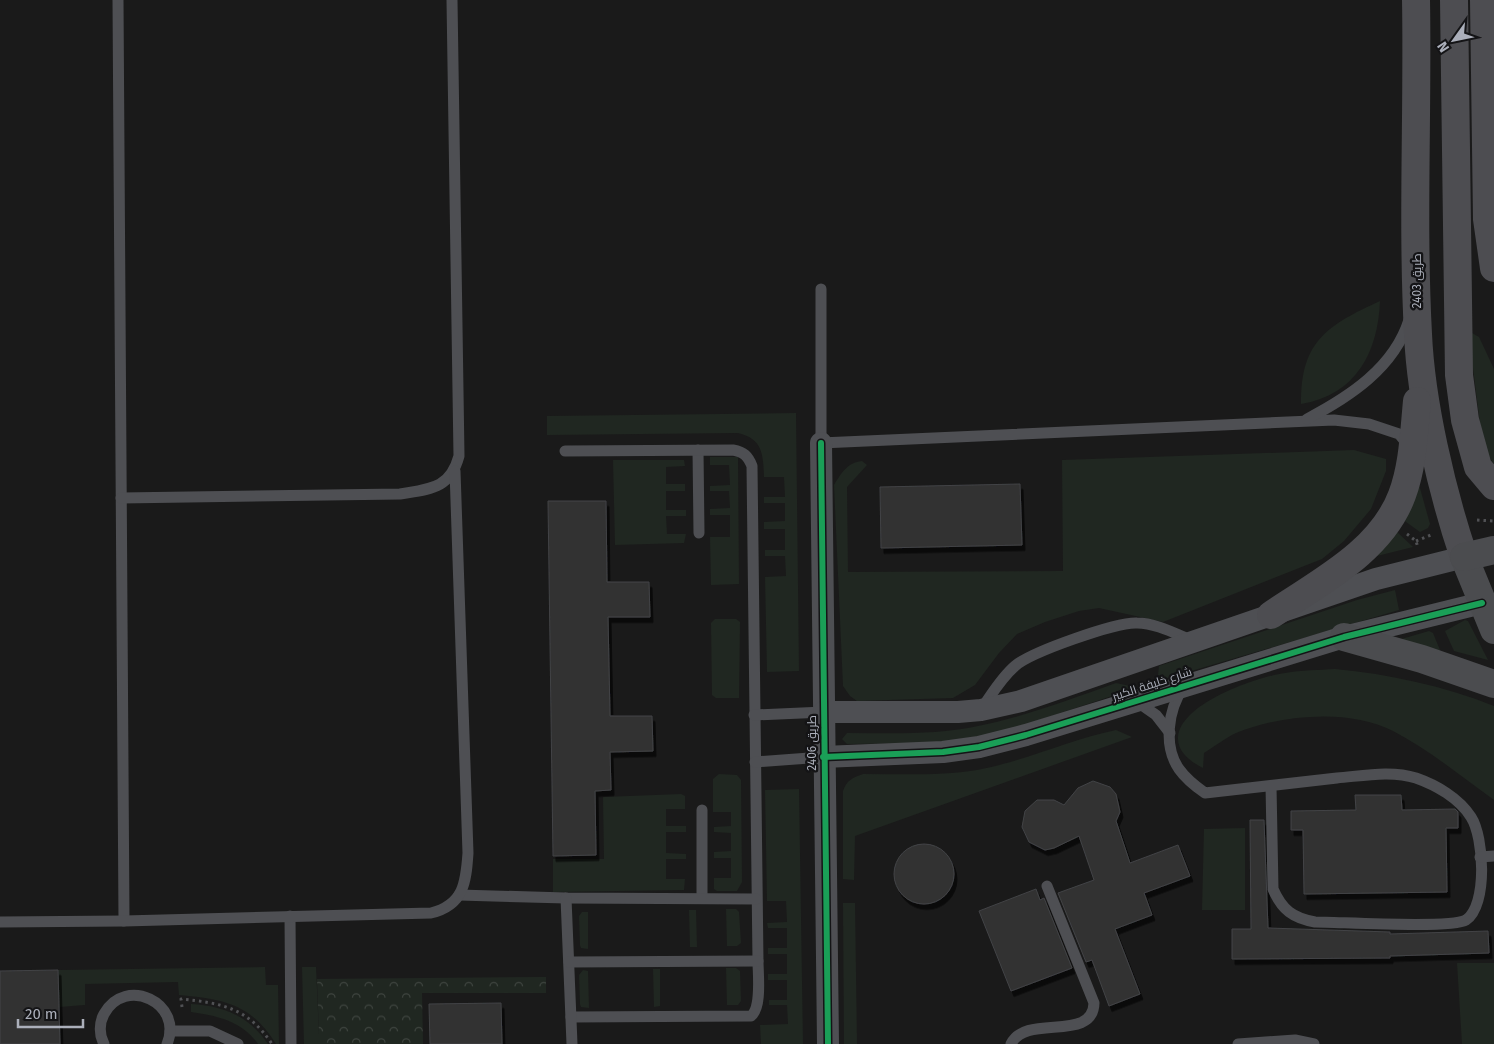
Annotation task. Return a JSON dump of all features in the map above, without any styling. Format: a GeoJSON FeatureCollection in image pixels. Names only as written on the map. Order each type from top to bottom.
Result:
{"type":"FeatureCollection","features":[{"type":"Feature","properties":{"kind":"main road","name":"طريق 2403"},"geometry":{"type":"LineString","coordinates":[[1416,0],[1417,297],[1421,362],[1432,431],[1454,525],[1464,557]]}},
{"type":"Feature","properties":{"kind":"main road"},"geometry":{"type":"LineString","coordinates":[[1454,0],[1459,374],[1465,420],[1478,467],[1494,486]]}},
{"type":"Feature","properties":{"kind":"main road"},"geometry":{"type":"LineString","coordinates":[[1484,0],[1487,219],[1494,268]]}},
{"type":"Feature","properties":{"kind":"main road"},"geometry":{"type":"LineString","coordinates":[[1487,133],[1494,91]]}},
{"type":"Feature","properties":{"kind":"main road"},"geometry":{"type":"LineString","coordinates":[[1271,615],[1351,560],[1382,532],[1389,522],[1402,495],[1412,450],[1421,362]]}},
{"type":"Feature","properties":{"kind":"main road","name":"شارع خليفة الكبير"},"geometry":{"type":"LineString","coordinates":[[1464,557],[1494,550]]}},
{"type":"Feature","properties":{"kind":"main road"},"geometry":{"type":"LineString","coordinates":[[1464,557],[1490,595],[1494,630]]}},
{"type":"Feature","properties":{"kind":"main road"},"geometry":{"type":"LineString","coordinates":[[1344,637],[1415,657],[1494,684]]}},
{"type":"Feature","properties":{"kind":"street","name":"طريق 2406"},"geometry":{"type":"LineString","coordinates":[[821,442],[828,1044]]}},
{"type":"Feature","properties":{"kind":"street","name":"شارع خليفة الكبير"},"geometry":{"type":"LineString","coordinates":[[824,712],[918,713],[981,710],[1021,701],[1376,579],[1464,557]]}},
{"type":"Feature","properties":{"kind":"street","name":"شارع خليفة الكبير"},"geometry":{"type":"LineString","coordinates":[[824,757],[943,752],[979,747],[1140,700],[1185,684],[1490,595]]}},
{"type":"Feature","properties":{"kind":"street"},"geometry":{"type":"LineString","coordinates":[[1140,700],[1151,684],[1151,675],[1142,660]]}},
{"type":"Feature","properties":{"kind":"lane"},"geometry":{"type":"LineString","coordinates":[[118,0],[124,921]]}},
{"type":"Feature","properties":{"kind":"lane"},"geometry":{"type":"LineString","coordinates":[[0,922],[124,921],[431,912],[443,910],[453,904],[459,895],[466,876],[468,853],[455,471],[459,456],[452,0]]}},
{"type":"Feature","properties":{"kind":"lane"},"geometry":{"type":"LineString","coordinates":[[821,289],[821,442],[1334,420],[1369,424],[1399,434],[1412,450]]}},
{"type":"Feature","properties":{"kind":"lane"},"geometry":{"type":"LineString","coordinates":[[1305,420],[1336,404],[1364,384],[1388,359],[1406,331],[1417,297]]}},
{"type":"Feature","properties":{"kind":"lane"},"geometry":{"type":"LineString","coordinates":[[565,450],[742,451],[748,457],[752,466],[758,961],[758,1002],[751,1016],[571,1017]]}},
{"type":"Feature","properties":{"kind":"lane"},"geometry":{"type":"LineString","coordinates":[[698,450],[699,533]]}},
{"type":"Feature","properties":{"kind":"lane"},"geometry":{"type":"LineString","coordinates":[[121,498],[400,494],[432,489],[447,481],[455,471]]}},
{"type":"Feature","properties":{"kind":"lane"},"geometry":{"type":"LineString","coordinates":[[981,710],[1003,677],[1026,658],[1040,651],[1108,628],[1134,622],[1148,624],[1195,641]]}},
{"type":"Feature","properties":{"kind":"lane"},"geometry":{"type":"LineString","coordinates":[[1185,684],[1173,708],[1170,734],[1178,767],[1188,780],[1205,793],[1271,786],[1380,775],[1414,778],[1445,792],[1470,817],[1477,832],[1480,857],[1479,904],[1465,921],[1443,924],[1302,920],[1289,914],[1278,903],[1273,889],[1271,786]]}},
{"type":"Feature","properties":{"kind":"lane"},"geometry":{"type":"LineString","coordinates":[[1140,700],[1156,715],[1170,734]]}},
{"type":"Feature","properties":{"kind":"lane"},"geometry":{"type":"LineString","coordinates":[[754,714],[824,712]]}},
{"type":"Feature","properties":{"kind":"lane"},"geometry":{"type":"LineString","coordinates":[[755,762],[824,757]]}},
{"type":"Feature","properties":{"kind":"lane"},"geometry":{"type":"LineString","coordinates":[[702,810],[702,898]]}},
{"type":"Feature","properties":{"kind":"lane"},"geometry":{"type":"LineString","coordinates":[[1480,857],[1494,856]]}},
{"type":"Feature","properties":{"kind":"lane"},"geometry":{"type":"LineString","coordinates":[[1011,1044],[1015,1037],[1026,1031],[1083,1023],[1092,1016],[1094,1010],[1094,1003],[1047,886]]}},
{"type":"Feature","properties":{"kind":"lane"},"geometry":{"type":"LineString","coordinates":[[459,895],[566,898],[756,899]]}},
{"type":"Feature","properties":{"kind":"lane"},"geometry":{"type":"LineString","coordinates":[[566,898],[572,1044]]}},
{"type":"Feature","properties":{"kind":"lane"},"geometry":{"type":"LineString","coordinates":[[290,916],[291,1044]]}},
{"type":"Feature","properties":{"kind":"lane"},"geometry":{"type":"LineString","coordinates":[[569,962],[758,961]]}},
{"type":"Feature","properties":{"kind":"lane"},"geometry":{"type":"LineString","coordinates":[[104,1044],[100,1028],[102,1018],[115,1000],[136,994],[157,1002],[164,1010],[170,1031],[167,1044]]}},
{"type":"Feature","properties":{"kind":"lane"},"geometry":{"type":"LineString","coordinates":[[170,1031],[210,1032],[238,1044]]}},
{"type":"Feature","properties":{"kind":"lane"},"geometry":{"type":"LineString","coordinates":[[1238,1044],[1295,1040],[1314,1044]]}},
{"type":"Feature","properties":{"kind":"path"},"geometry":{"type":"LineString","coordinates":[[1389,522],[1416,541],[1424,567]]}},
{"type":"Feature","properties":{"kind":"path"},"geometry":{"type":"LineString","coordinates":[[183,1031],[181,999],[203,1001],[229,1007],[247,1015],[262,1028],[272,1044]]}},
{"type":"Feature","properties":{"kind":"green space"},"geometry":{"type":"Polygon","coordinates":[[[1380,301],[1375,337],[1369,354],[1360,368],[1350,381],[1336,391],[1320,399],[1301,404],[1302,382],[1306,365],[1312,350],[1321,338],[1346,318],[1380,301]]]}},
{"type":"Feature","properties":{"kind":"green space"},"geometry":{"type":"Polygon","coordinates":[[[1472,333],[1479,337],[1494,369],[1494,464],[1487,454],[1482,439],[1469,337],[1472,333]]]}},
{"type":"Feature","properties":{"kind":"green space"},"geometry":{"type":"Polygon","coordinates":[[[796,413],[799,671],[767,672],[765,577],[786,576],[785,556],[765,556],[765,550],[785,550],[785,529],[764,529],[764,522],[785,521],[785,503],[764,503],[764,497],[785,497],[784,477],[764,477],[762,455],[757,443],[738,433],[547,435],[547,416],[796,413]]]}},
{"type":"Feature","properties":{"kind":"green space"},"geometry":{"type":"Polygon","coordinates":[[[1354,450],[1386,459],[1386,471],[1371,509],[1344,541],[1322,559],[1163,622],[1099,608],[1079,611],[1045,622],[1017,634],[999,653],[975,685],[953,698],[857,701],[850,696],[843,686],[834,485],[842,472],[852,464],[862,461],[867,465],[847,487],[848,572],[1063,571],[1062,460],[1354,450]]]}},
{"type":"Feature","properties":{"kind":"green space"},"geometry":{"type":"Polygon","coordinates":[[[710,457],[738,457],[739,584],[711,585],[710,537],[730,537],[730,515],[710,515],[710,509],[730,508],[729,491],[710,491],[710,486],[730,485],[729,465],[710,465],[710,457]]]}},
{"type":"Feature","properties":{"kind":"green space"},"geometry":{"type":"Polygon","coordinates":[[[613,460],[684,460],[685,466],[666,467],[666,484],[685,484],[685,491],[666,491],[666,510],[686,510],[686,516],[666,516],[667,534],[686,534],[684,543],[615,545],[613,460]]]}},
{"type":"Feature","properties":{"kind":"green space"},"geometry":{"type":"Polygon","coordinates":[[[1418,481],[1430,524],[1428,528],[1420,532],[1402,519],[1418,481]]]}},
{"type":"Feature","properties":{"kind":"green space"},"geometry":{"type":"Polygon","coordinates":[[[1396,531],[1413,547],[1373,557],[1396,531]]]}},
{"type":"Feature","properties":{"kind":"green space"},"geometry":{"type":"Polygon","coordinates":[[[1395,590],[1399,610],[1164,679],[1158,675],[1159,666],[1357,600],[1395,590]]]}},
{"type":"Feature","properties":{"kind":"green space"},"geometry":{"type":"Polygon","coordinates":[[[715,619],[736,619],[740,622],[739,698],[716,698],[712,695],[711,623],[715,619]]]}},
{"type":"Feature","properties":{"kind":"green space"},"geometry":{"type":"Polygon","coordinates":[[[1465,620],[1468,621],[1488,660],[1454,651],[1445,631],[1465,620]]]}},
{"type":"Feature","properties":{"kind":"green space"},"geometry":{"type":"Polygon","coordinates":[[[1429,631],[1433,633],[1442,655],[1391,642],[1429,631]]]}},
{"type":"Feature","properties":{"kind":"green space"},"geometry":{"type":"Polygon","coordinates":[[[1335,669],[1376,674],[1416,682],[1456,692],[1494,706],[1494,800],[1406,738],[1375,724],[1356,719],[1336,717],[1293,718],[1254,727],[1232,735],[1204,753],[1203,768],[1190,760],[1182,752],[1178,737],[1182,725],[1192,713],[1222,694],[1257,680],[1285,673],[1335,669]]]}},
{"type":"Feature","properties":{"kind":"green space"},"geometry":{"type":"Polygon","coordinates":[[[1116,683],[1130,686],[1130,690],[1000,733],[934,743],[847,744],[842,739],[847,733],[935,732],[982,725],[1027,714],[1116,683]]]}},
{"type":"Feature","properties":{"kind":"green space"},"geometry":{"type":"Polygon","coordinates":[[[1116,730],[1132,737],[855,836],[854,880],[843,879],[843,791],[846,784],[853,778],[863,774],[935,774],[977,770],[1116,730]]]}},
{"type":"Feature","properties":{"kind":"green space"},"geometry":{"type":"Polygon","coordinates":[[[719,774],[737,775],[741,780],[742,882],[737,891],[717,891],[714,889],[714,878],[731,878],[731,858],[714,858],[714,852],[731,851],[731,833],[714,832],[714,827],[731,826],[731,812],[713,812],[713,779],[719,774]]]}},
{"type":"Feature","properties":{"kind":"green space"},"geometry":{"type":"Polygon","coordinates":[[[799,789],[803,1044],[761,1044],[760,1025],[788,1024],[787,1005],[769,1005],[769,1000],[787,1000],[787,980],[768,980],[768,974],[787,974],[787,954],[768,954],[768,948],[787,948],[787,928],[768,928],[767,923],[787,922],[786,901],[767,901],[765,790],[799,789]]]}},
{"type":"Feature","properties":{"kind":"green space"},"geometry":{"type":"Polygon","coordinates":[[[681,794],[685,796],[685,809],[666,809],[666,826],[686,826],[686,832],[666,832],[666,853],[686,854],[686,859],[666,859],[666,879],[685,879],[684,890],[553,892],[553,859],[604,859],[603,797],[681,794]]]}},
{"type":"Feature","properties":{"kind":"green space"},"geometry":{"type":"Polygon","coordinates":[[[1245,828],[1245,910],[1202,910],[1204,829],[1245,828]]]}},
{"type":"Feature","properties":{"kind":"green space"},"geometry":{"type":"Polygon","coordinates":[[[843,903],[855,903],[857,1044],[844,1044],[843,903]]]}},
{"type":"Feature","properties":{"kind":"green space"},"geometry":{"type":"Polygon","coordinates":[[[726,909],[736,909],[739,912],[741,943],[737,946],[727,946],[726,909]]]}},
{"type":"Feature","properties":{"kind":"green space"},"geometry":{"type":"Polygon","coordinates":[[[689,910],[696,910],[697,947],[690,947],[689,910]]]}},
{"type":"Feature","properties":{"kind":"green space"},"geometry":{"type":"Polygon","coordinates":[[[582,912],[588,912],[588,949],[581,948],[580,945],[579,916],[582,912]]]}},
{"type":"Feature","properties":{"kind":"green space"},"geometry":{"type":"Polygon","coordinates":[[[1457,963],[1494,963],[1494,1044],[1462,1044],[1457,963]]]}},
{"type":"Feature","properties":{"kind":"green space"},"geometry":{"type":"Polygon","coordinates":[[[265,967],[266,985],[278,985],[279,1044],[276,1044],[257,1020],[235,1006],[210,999],[179,995],[178,982],[85,984],[85,1005],[59,1007],[58,970],[265,967]]]}},
{"type":"Feature","properties":{"kind":"green space"},"geometry":{"type":"Polygon","coordinates":[[[302,967],[316,967],[319,1034],[324,1034],[324,1044],[304,1044],[302,967]]]}},
{"type":"Feature","properties":{"kind":"green space"},"geometry":{"type":"Polygon","coordinates":[[[726,968],[736,968],[740,971],[741,1001],[738,1005],[727,1005],[726,968]]]}},
{"type":"Feature","properties":{"kind":"green space"},"geometry":{"type":"Polygon","coordinates":[[[653,969],[660,969],[660,1006],[654,1007],[653,969]]]}},
{"type":"Feature","properties":{"kind":"green space"},"geometry":{"type":"Polygon","coordinates":[[[583,970],[588,971],[589,1008],[581,1007],[580,1004],[579,975],[583,970]]]}},
{"type":"Feature","properties":{"kind":"green space"},"geometry":{"type":"Polygon","coordinates":[[[546,977],[546,993],[422,993],[423,1044],[324,1044],[324,1034],[319,1034],[317,979],[546,977]]]}},
{"type":"Feature","properties":{"kind":"green space"},"geometry":{"type":"Polygon","coordinates":[[[191,1004],[214,1007],[235,1014],[253,1026],[268,1044],[258,1044],[245,1030],[229,1021],[211,1015],[191,1012],[191,1004]]]}},
{"type":"Feature","properties":{"kind":"building"},"geometry":{"type":"Polygon","coordinates":[[[1020,484],[1022,545],[881,548],[880,487],[1020,484]]]}},
{"type":"Feature","properties":{"kind":"building"},"geometry":{"type":"Polygon","coordinates":[[[548,501],[606,501],[607,582],[649,582],[650,617],[608,617],[610,716],[652,716],[653,751],[610,752],[611,790],[595,791],[596,855],[553,856],[548,501]]]}},
{"type":"Feature","properties":{"kind":"building"},"geometry":{"type":"Polygon","coordinates":[[[1093,781],[1110,787],[1116,794],[1120,812],[1116,821],[1130,863],[1178,845],[1190,876],[1144,893],[1152,915],[1115,929],[1140,994],[1109,1006],[1092,960],[1086,962],[1058,893],[1094,880],[1079,836],[1054,848],[1045,850],[1029,842],[1022,827],[1025,811],[1037,800],[1054,800],[1064,805],[1078,788],[1093,781]]]}},
{"type":"Feature","properties":{"kind":"building"},"geometry":{"type":"Polygon","coordinates":[[[1355,795],[1401,795],[1402,810],[1455,809],[1458,812],[1458,828],[1446,828],[1447,892],[1304,894],[1303,830],[1291,830],[1291,811],[1356,810],[1355,795]]]}},
{"type":"Feature","properties":{"kind":"building"},"geometry":{"type":"Polygon","coordinates":[[[1250,820],[1264,820],[1268,928],[1390,932],[1390,934],[1488,931],[1489,953],[1390,956],[1390,958],[1232,959],[1232,929],[1251,929],[1250,820]]]}},
{"type":"Feature","properties":{"kind":"building"},"geometry":{"type":"Polygon","coordinates":[[[924,844],[941,849],[949,857],[954,874],[949,891],[941,899],[924,904],[907,899],[899,891],[894,874],[899,857],[907,849],[924,844]]]}},
{"type":"Feature","properties":{"kind":"building"},"geometry":{"type":"Polygon","coordinates":[[[1036,889],[1040,900],[1044,898],[1072,968],[1011,991],[979,911],[1036,889]]]}},
{"type":"Feature","properties":{"kind":"building"},"geometry":{"type":"Polygon","coordinates":[[[58,970],[60,1044],[0,1044],[0,971],[58,970]]]}},
{"type":"Feature","properties":{"kind":"building"},"geometry":{"type":"Polygon","coordinates":[[[501,1003],[502,1044],[430,1044],[429,1004],[501,1003]]]}},
{"type":"Feature","properties":{"kind":"cycle path"},"geometry":{"type":"LineString","coordinates":[[821,443],[828,1044]]}},
{"type":"Feature","properties":{"kind":"cycle path"},"geometry":{"type":"LineString","coordinates":[[823,757],[943,752],[979,747],[1026,735],[1344,637],[1482,603]]}}]}
